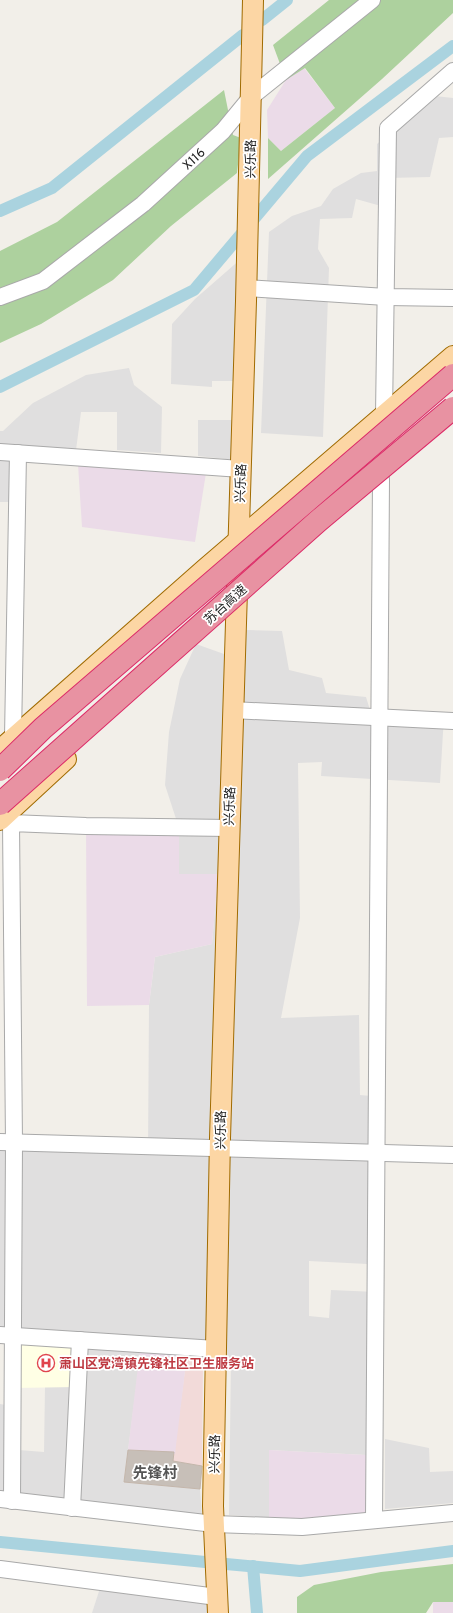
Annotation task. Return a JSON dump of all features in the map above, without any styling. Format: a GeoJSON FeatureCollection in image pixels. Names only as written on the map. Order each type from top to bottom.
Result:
{"type":"FeatureCollection","features":[{"type":"Feature","properties":{"kind":"highway","name":"苏台高速"},"geometry":{"type":"LineString","coordinates":[[0,770],[44,728],[453,375]]}},
{"type":"Feature","properties":{"kind":"highway","name":"苏台高速"},"geometry":{"type":"LineString","coordinates":[[0,804],[318,520],[453,408]]}},
{"type":"Feature","properties":{"kind":"main road","name":"兴乐路"},"geometry":{"type":"LineString","coordinates":[[218,1605],[214,1524],[220,1150],[232,710],[247,288],[253,0]]}},
{"type":"Feature","properties":{"kind":"main road"},"geometry":{"type":"LineString","coordinates":[[7,743],[238,540],[453,356]]}},
{"type":"Feature","properties":{"kind":"main road"},"geometry":{"type":"LineString","coordinates":[[0,820],[172,662],[236,608],[381,479],[453,421]]}},
{"type":"Feature","properties":{"kind":"street","name":"X116"},"geometry":{"type":"LineString","coordinates":[[0,298],[42,281],[143,204],[223,131],[251,97],[372,0]]}},
{"type":"Feature","properties":{"kind":"street"},"geometry":{"type":"LineString","coordinates":[[384,415],[388,128],[453,71]]}},
{"type":"Feature","properties":{"kind":"street"},"geometry":{"type":"LineString","coordinates":[[247,288],[386,297],[453,298]]}},
{"type":"Feature","properties":{"kind":"street"},"geometry":{"type":"LineString","coordinates":[[0,452],[241,469]]}},
{"type":"Feature","properties":{"kind":"street"},"geometry":{"type":"LineString","coordinates":[[7,743],[18,453]]}},
{"type":"Feature","properties":{"kind":"street"},"geometry":{"type":"LineString","coordinates":[[374,1520],[381,718],[381,479]]}},
{"type":"Feature","properties":{"kind":"street"},"geometry":{"type":"LineString","coordinates":[[232,710],[453,721]]}},
{"type":"Feature","properties":{"kind":"street"},"geometry":{"type":"LineString","coordinates":[[229,828],[86,826],[11,823],[7,1143],[6,1500],[214,1524],[302,1527],[453,1513]]}},
{"type":"Feature","properties":{"kind":"street"},"geometry":{"type":"LineString","coordinates":[[7,1143],[453,1156]]}},
{"type":"Feature","properties":{"kind":"street"},"geometry":{"type":"LineString","coordinates":[[6,1335],[216,1349]]}},
{"type":"Feature","properties":{"kind":"street"},"geometry":{"type":"LineString","coordinates":[[72,1508],[80,1340]]}},
{"type":"Feature","properties":{"kind":"street"},"geometry":{"type":"LineString","coordinates":[[0,1569],[218,1605]]}},
{"type":"Feature","properties":{"kind":"shaded area"},"geometry":{"type":"Polygon","coordinates":[[[304,68],[335,108],[281,151],[268,138],[267,110],[286,80],[304,68]]]}},
{"type":"Feature","properties":{"kind":"shaded area"},"geometry":{"type":"Polygon","coordinates":[[[435,96],[453,98],[453,137],[439,138],[430,177],[388,178],[381,206],[356,199],[352,218],[320,219],[318,249],[329,268],[323,437],[261,433],[269,232],[292,216],[321,206],[333,189],[361,173],[377,171],[377,144],[435,96]]]}},
{"type":"Feature","properties":{"kind":"shaded area"},"geometry":{"type":"Polygon","coordinates":[[[242,258],[234,381],[212,381],[212,387],[171,384],[172,324],[195,299],[242,258]]]}},
{"type":"Feature","properties":{"kind":"shaded area"},"geometry":{"type":"Polygon","coordinates":[[[129,368],[134,385],[162,407],[161,453],[117,450],[117,412],[81,412],[76,450],[11,460],[11,502],[0,502],[0,431],[3,431],[33,403],[86,375],[129,368]]]}},
{"type":"Feature","properties":{"kind":"shaded area"},"geometry":{"type":"Polygon","coordinates":[[[198,420],[235,420],[235,460],[198,456],[198,420]]]}},
{"type":"Feature","properties":{"kind":"shaded area"},"geometry":{"type":"Polygon","coordinates":[[[78,464],[206,473],[195,542],[82,527],[78,464]]]}},
{"type":"Feature","properties":{"kind":"shaded area"},"geometry":{"type":"Polygon","coordinates":[[[247,630],[282,631],[289,670],[322,678],[326,693],[366,697],[370,710],[444,716],[440,783],[321,776],[322,762],[298,763],[300,918],[281,1018],[359,1015],[360,1095],[371,1096],[367,1264],[309,1261],[309,1316],[329,1318],[331,1290],[376,1292],[366,1455],[269,1450],[269,1518],[229,1515],[231,1359],[141,1350],[124,1482],[200,1489],[202,1516],[0,1491],[0,1404],[6,1405],[6,1449],[44,1452],[45,1387],[77,1387],[0,1336],[0,1149],[148,1155],[149,1005],[155,957],[212,944],[218,874],[179,874],[179,828],[165,785],[169,732],[180,679],[196,644],[224,654],[247,630]]]}},
{"type":"Feature","properties":{"kind":"shaded area"},"geometry":{"type":"Polygon","coordinates":[[[86,826],[179,828],[179,874],[218,874],[212,944],[155,957],[149,1005],[87,1006],[86,826]]]}},
{"type":"Feature","properties":{"kind":"shaded area","name":"萧山区党湾镇先锋社区卫生服务站"},"geometry":{"type":"Polygon","coordinates":[[[13,1335],[80,1340],[77,1387],[13,1388],[13,1335]]]}},
{"type":"Feature","properties":{"kind":"shaded area"},"geometry":{"type":"Polygon","coordinates":[[[140,1350],[187,1355],[175,1454],[128,1450],[140,1350]]]}},
{"type":"Feature","properties":{"kind":"shaded area"},"geometry":{"type":"Polygon","coordinates":[[[187,1355],[203,1360],[202,1466],[173,1461],[187,1355]]]}},
{"type":"Feature","properties":{"kind":"shaded area"},"geometry":{"type":"Polygon","coordinates":[[[385,1439],[429,1448],[430,1472],[453,1471],[453,1503],[385,1509],[385,1439]]]}},
{"type":"Feature","properties":{"kind":"shaded area"},"geometry":{"type":"Polygon","coordinates":[[[269,1450],[366,1455],[366,1515],[305,1519],[269,1518],[269,1450]]]}},
{"type":"Feature","properties":{"kind":"shaded area"},"geometry":{"type":"Polygon","coordinates":[[[102,1582],[209,1596],[210,1613],[92,1613],[102,1582]]]}},
{"type":"Feature","properties":{"kind":"shaded area"},"geometry":{"type":"Polygon","coordinates":[[[433,1602],[453,1602],[453,1613],[433,1613],[433,1602]]]}},
{"type":"Feature","properties":{"kind":"green space"},"geometry":{"type":"Polygon","coordinates":[[[329,0],[453,0],[453,13],[382,79],[268,179],[268,138],[281,151],[335,108],[305,68],[286,80],[273,45],[329,0]]]}},
{"type":"Feature","properties":{"kind":"green space"},"geometry":{"type":"Polygon","coordinates":[[[224,90],[233,135],[241,138],[237,173],[171,226],[113,280],[41,324],[0,343],[0,251],[57,222],[224,90]]]}},
{"type":"Feature","properties":{"kind":"green space"},"geometry":{"type":"Polygon","coordinates":[[[453,1564],[453,1602],[433,1602],[426,1613],[297,1613],[297,1597],[314,1585],[381,1572],[453,1564]]]}},
{"type":"Feature","properties":{"kind":"building","name":"先锋村"},"geometry":{"type":"Polygon","coordinates":[[[128,1450],[174,1452],[173,1461],[202,1466],[200,1489],[124,1482],[128,1450]]]}},
{"type":"Feature","properties":{"kind":"waterway"},"geometry":{"type":"LineString","coordinates":[[262,20],[287,0]]}},
{"type":"Feature","properties":{"kind":"waterway"},"geometry":{"type":"LineString","coordinates":[[0,211],[52,188],[243,35]]}},
{"type":"Feature","properties":{"kind":"waterway"},"geometry":{"type":"LineString","coordinates":[[0,387],[194,290],[307,156],[453,46]]}},
{"type":"Feature","properties":{"kind":"waterway"},"geometry":{"type":"LineString","coordinates":[[0,1542],[205,1562]]}},
{"type":"Feature","properties":{"kind":"waterway"},"geometry":{"type":"LineString","coordinates":[[226,1564],[300,1571],[453,1551]]}},
{"type":"Feature","properties":{"kind":"waterway"},"geometry":{"type":"LineString","coordinates":[[253,1566],[257,1613]]}},
{"type":"Feature","properties":{"kind":"place","name":"萧山区党湾镇先锋社区卫生服务站"},"geometry":{"type":"Point","coordinates":[46,1363]}},
{"type":"Feature","properties":{"kind":"district","name":"先锋村"},"geometry":{"type":"Point","coordinates":[155,1473]}}]}
